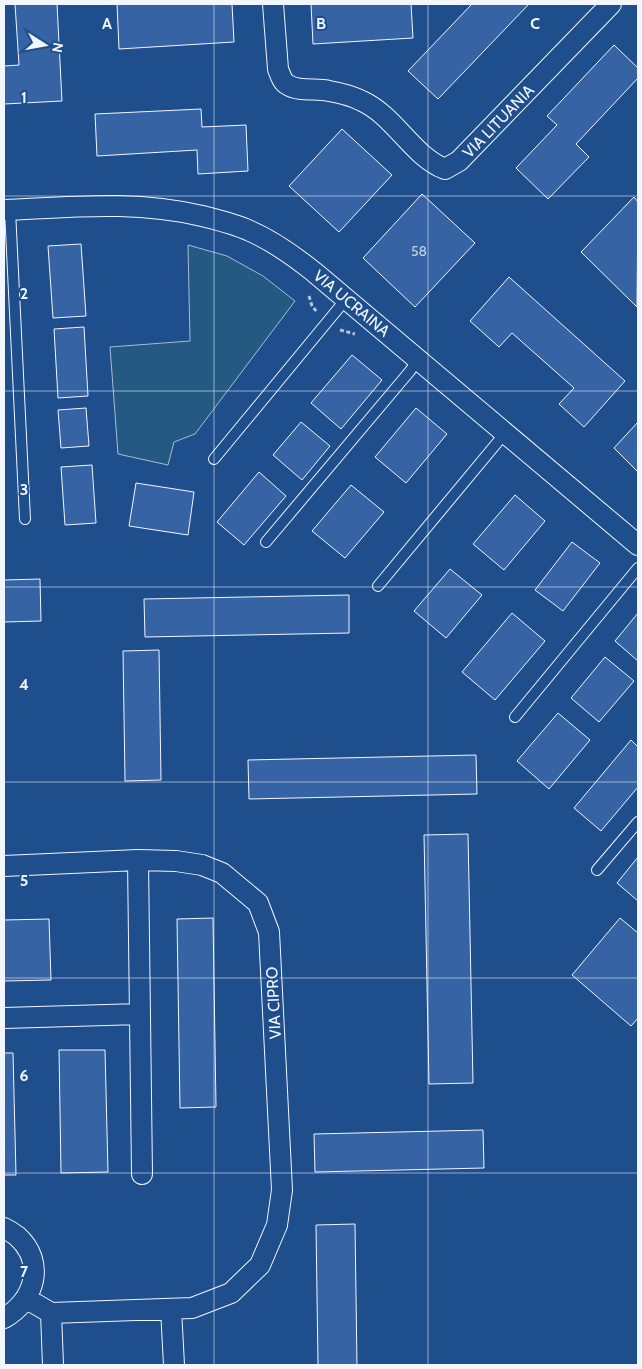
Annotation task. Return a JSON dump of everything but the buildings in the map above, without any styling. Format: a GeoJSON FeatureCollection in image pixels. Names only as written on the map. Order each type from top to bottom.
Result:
{"type":"FeatureCollection","features":[{"type":"Feature","properties":{"kind":"street","name":"VIA LITUANIA"},"geometry":{"type":"LineString","coordinates":[[273,4],[278,69],[287,85],[299,88],[329,90],[366,102],[433,164],[445,169],[459,161],[611,4]]}},
{"type":"Feature","properties":{"kind":"street","name":"VIA UCRAINA"},"geometry":{"type":"LineString","coordinates":[[7,210],[93,205],[166,208],[215,219],[249,230],[286,251],[347,298],[638,545]]}},
{"type":"Feature","properties":{"kind":"street","name":"VIA CIPRO"},"geometry":{"type":"LineString","coordinates":[[4,866],[138,860],[176,861],[202,865],[222,873],[258,903],[269,932],[282,1190],[277,1225],[260,1264],[231,1294],[192,1308],[51,1313]]}},
{"type":"Feature","properties":{"kind":"street"},"geometry":{"type":"LineString","coordinates":[[138,860],[142,1174]]}},
{"type":"Feature","properties":{"kind":"street"},"geometry":{"type":"LineString","coordinates":[[4,1018],[140,1014]]}},
{"type":"Feature","properties":{"kind":"street"},"geometry":{"type":"LineString","coordinates":[[4,1228],[17,1236],[28,1249],[34,1266],[33,1283],[27,1299],[16,1312],[4,1318]]}},
{"type":"Feature","properties":{"kind":"street"},"geometry":{"type":"LineString","coordinates":[[27,1299],[51,1313],[52,1365]]}},
{"type":"Feature","properties":{"kind":"street"},"geometry":{"type":"LineString","coordinates":[[171,1308],[174,1365]]}},
{"type":"Feature","properties":{"kind":"lane"},"geometry":{"type":"LineString","coordinates":[[7,210],[25,519]]}},
{"type":"Feature","properties":{"kind":"lane"},"geometry":{"type":"LineString","coordinates":[[214,459],[347,298]]}},
{"type":"Feature","properties":{"kind":"lane"},"geometry":{"type":"LineString","coordinates":[[266,542],[419,358]]}},
{"type":"Feature","properties":{"kind":"lane"},"geometry":{"type":"LineString","coordinates":[[378,586],[506,432]]}},
{"type":"Feature","properties":{"kind":"lane"},"geometry":{"type":"LineString","coordinates":[[515,717],[638,568]]}},
{"type":"Feature","properties":{"kind":"lane"},"geometry":{"type":"LineString","coordinates":[[597,870],[638,822]]}},
{"type":"Feature","properties":{"kind":"path"},"geometry":{"type":"LineString","coordinates":[[307,292],[312,306],[318,314],[339,329],[363,336]]}},
{"type":"Feature","properties":{"kind":"shaded area"},"geometry":{"type":"Polygon","coordinates":[[[188,245],[227,256],[263,276],[295,301],[195,434],[174,442],[168,465],[118,454],[110,347],[190,341],[188,245]]]}}]}
